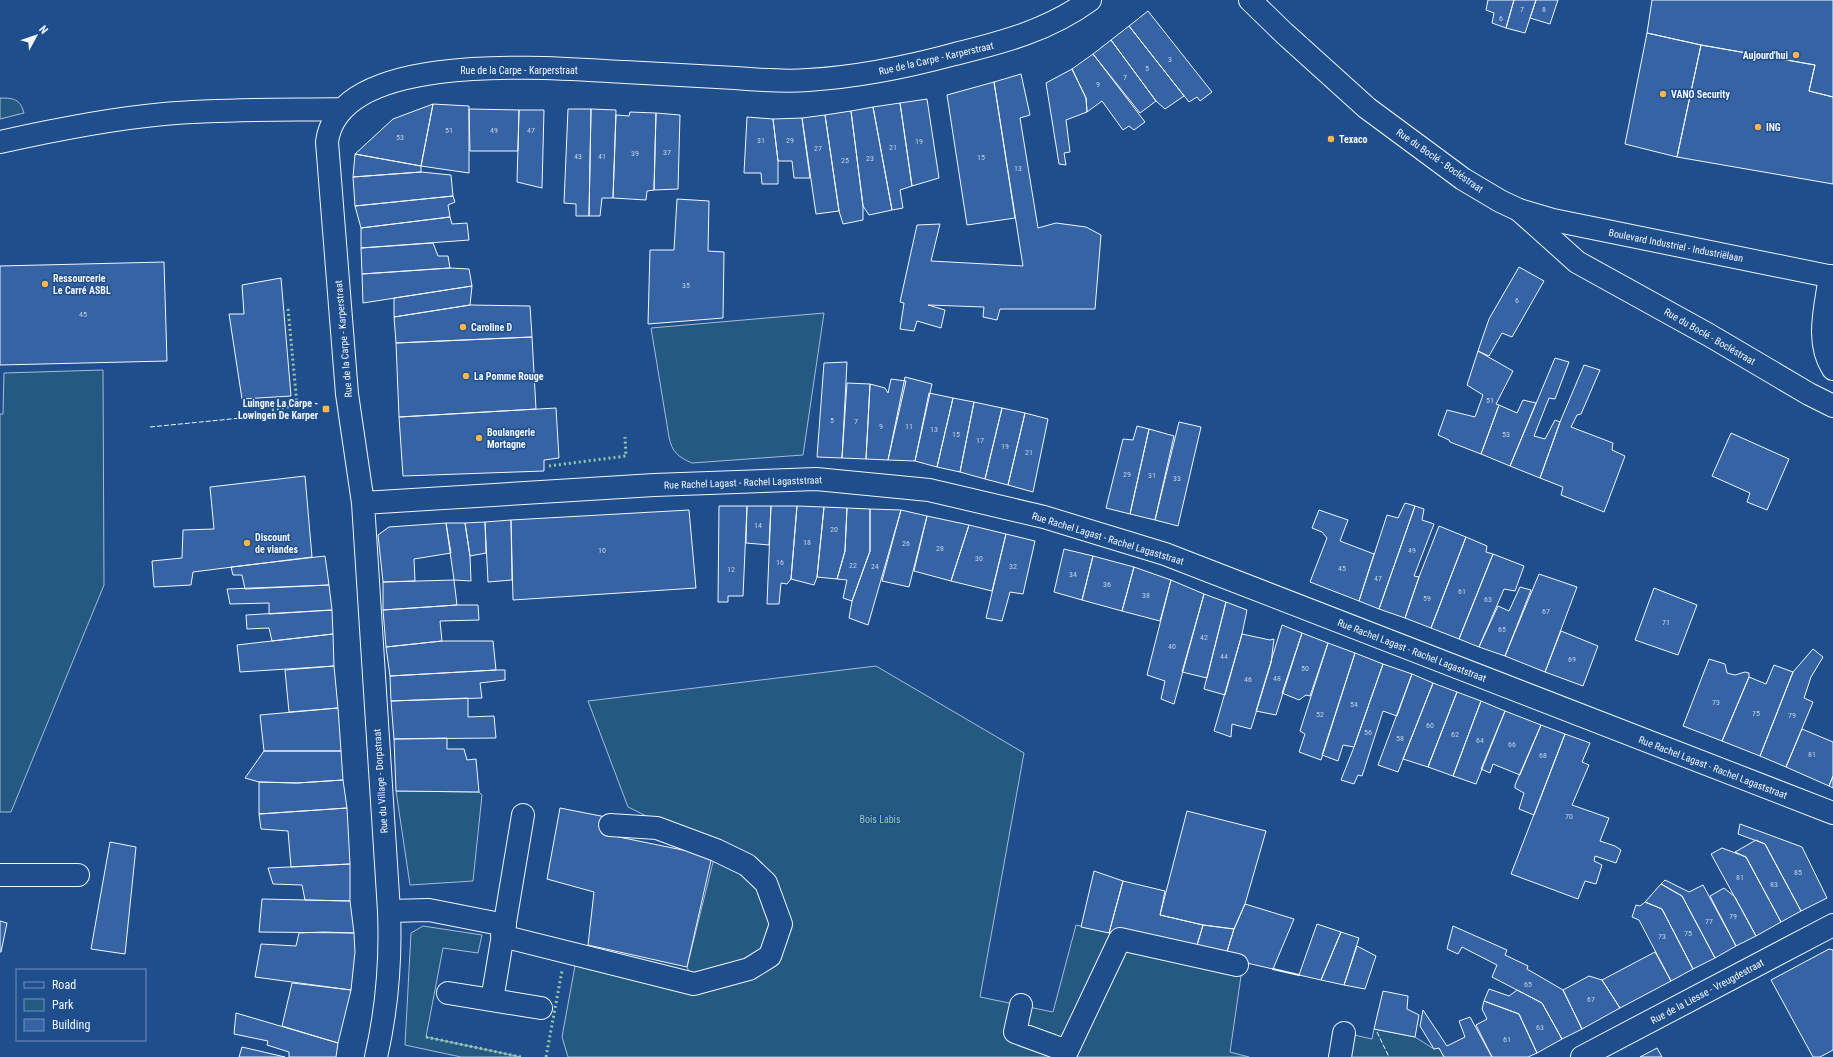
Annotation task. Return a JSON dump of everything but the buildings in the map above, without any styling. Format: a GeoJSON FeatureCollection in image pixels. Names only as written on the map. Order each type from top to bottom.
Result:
{"type":"FeatureCollection","features":[{"type":"Feature","properties":{"kind":"street","name":"Rue de la Carpe - Karperstraat"},"geometry":{"type":"LineString","coordinates":[[363,503],[347,394],[328,142],[329,129],[342,109],[354,99],[383,86],[418,76],[460,69],[552,68],[805,81],[848,77],[907,67],[1024,36],[1059,20],[1090,0]]}},
{"type":"Feature","properties":{"kind":"street","name":"Rue du Boclé - Bocléstraat"},"geometry":{"type":"LineString","coordinates":[[1250,0],[1284,33],[1368,108],[1463,179],[1519,210],[1577,262],[1709,335],[1809,394],[1833,406]]}},
{"type":"Feature","properties":{"kind":"street"},"geometry":{"type":"LineString","coordinates":[[0,142],[72,126],[163,114],[205,111],[342,109]]}},
{"type":"Feature","properties":{"kind":"street","name":"Boulevard Industriel - Industriëlaan"},"geometry":{"type":"LineString","coordinates":[[1519,210],[1553,220],[1832,277]]}},
{"type":"Feature","properties":{"kind":"street"},"geometry":{"type":"LineString","coordinates":[[1832,277],[1823,323],[1824,346],[1833,369]]}},
{"type":"Feature","properties":{"kind":"street","name":"Rue Rachel Lagast - Rachel Lagaststraat"},"geometry":{"type":"LineString","coordinates":[[363,503],[654,485],[816,479],[929,490],[1044,517],[1165,554],[1833,814]]}},
{"type":"Feature","properties":{"kind":"street","name":"Rue du Village - Dorpstraat"},"geometry":{"type":"LineString","coordinates":[[363,503],[389,911],[389,970],[376,1057]]}},
{"type":"Feature","properties":{"kind":"street"},"geometry":{"type":"LineString","coordinates":[[492,1000],[523,815]]}},
{"type":"Feature","properties":{"kind":"street"},"geometry":{"type":"LineString","coordinates":[[389,911],[429,910],[694,984],[749,968],[770,956],[781,924],[766,883],[747,865],[716,850],[657,828],[610,825]]}},
{"type":"Feature","properties":{"kind":"street"},"geometry":{"type":"LineString","coordinates":[[0,875],[78,875]]}},
{"type":"Feature","properties":{"kind":"street","name":"Rue de la Liesse - Vreugdestraat"},"geometry":{"type":"LineString","coordinates":[[1582,1057],[1833,925]]}},
{"type":"Feature","properties":{"kind":"street"},"geometry":{"type":"LineString","coordinates":[[1021,1006],[1015,1032],[1067,1050],[1120,939],[1237,965]]}},
{"type":"Feature","properties":{"kind":"street"},"geometry":{"type":"LineString","coordinates":[[448,993],[541,1008]]}},
{"type":"Feature","properties":{"kind":"street"},"geometry":{"type":"LineString","coordinates":[[1340,1057],[1344,1033]]}},
{"type":"Feature","properties":{"kind":"green space"},"geometry":{"type":"Polygon","coordinates":[[[0,98],[16,100],[21,105],[24,113],[0,119],[0,98]]]}},
{"type":"Feature","properties":{"kind":"green space"},"geometry":{"type":"Polygon","coordinates":[[[824,313],[803,455],[692,463],[683,459],[676,453],[672,447],[669,437],[651,328],[824,313]]]}},
{"type":"Feature","properties":{"kind":"green space"},"geometry":{"type":"Polygon","coordinates":[[[103,370],[104,585],[11,812],[0,812],[0,414],[3,414],[4,373],[103,370]]]}},
{"type":"Feature","properties":{"kind":"green space","name":"Bois Labis"},"geometry":{"type":"Polygon","coordinates":[[[876,666],[1024,753],[980,997],[1053,1012],[1076,925],[1243,962],[1230,1052],[1249,1057],[568,1057],[562,1037],[577,955],[694,984],[687,967],[716,850],[628,807],[588,701],[876,666]]]}},
{"type":"Feature","properties":{"kind":"green space"},"geometry":{"type":"Polygon","coordinates":[[[396,791],[479,792],[482,795],[473,881],[410,885],[396,791]]]}},
{"type":"Feature","properties":{"kind":"green space"},"geometry":{"type":"Polygon","coordinates":[[[423,926],[482,935],[478,953],[443,948],[426,1037],[521,1057],[461,1057],[405,1045],[411,933],[423,926]]]}},
{"type":"Feature","properties":{"kind":"green space"},"geometry":{"type":"Polygon","coordinates":[[[1374,1029],[1415,1037],[1434,1049],[1439,1048],[1444,1057],[1350,1057],[1354,1035],[1372,1039],[1374,1029]]]}},
{"type":"Feature","properties":{"kind":"hedge"},"geometry":{"type":"LineString","coordinates":[[272,410],[297,405],[288,308]]}},
{"type":"Feature","properties":{"kind":"hedge"},"geometry":{"type":"LineString","coordinates":[[549,466],[626,456],[625,437]]}},
{"type":"Feature","properties":{"kind":"hedge"},"geometry":{"type":"LineString","coordinates":[[546,1057],[562,971]]}},
{"type":"Feature","properties":{"kind":"hedge"},"geometry":{"type":"LineString","coordinates":[[426,1037],[521,1057]]}},
{"type":"Feature","properties":{"kind":"fence"},"geometry":{"type":"LineString","coordinates":[[150,427],[241,418]]}},
{"type":"Feature","properties":{"kind":"fence"},"geometry":{"type":"LineString","coordinates":[[1377,1032],[1389,1057]]}},
{"type":"Feature","properties":{"kind":"wall"},"geometry":{"type":"LineString","coordinates":[[1273,969],[1299,975]]}},
{"type":"Feature","properties":{"kind":"place","name":"Aujourd'hui"},"geometry":{"type":"Point","coordinates":[1796,55]}},
{"type":"Feature","properties":{"kind":"place","name":"VANO Security"},"geometry":{"type":"Point","coordinates":[1663,94]}},
{"type":"Feature","properties":{"kind":"place","name":"ING"},"geometry":{"type":"Point","coordinates":[1758,127]}},
{"type":"Feature","properties":{"kind":"place","name":"Texaco"},"geometry":{"type":"Point","coordinates":[1331,139]}},
{"type":"Feature","properties":{"kind":"place","name":"Ressourcerie Le Carré ASBL"},"geometry":{"type":"Point","coordinates":[45,284]}},
{"type":"Feature","properties":{"kind":"place","name":"Caroline D"},"geometry":{"type":"Point","coordinates":[463,327]}},
{"type":"Feature","properties":{"kind":"place","name":"La Pomme Rouge"},"geometry":{"type":"Point","coordinates":[466,376]}},
{"type":"Feature","properties":{"kind":"place","name":"Luingne La Carpe - Lowingen De Karper"},"geometry":{"type":"Point","coordinates":[326,409]}},
{"type":"Feature","properties":{"kind":"place","name":"Boulangerie Mortagne"},"geometry":{"type":"Point","coordinates":[479,438]}},
{"type":"Feature","properties":{"kind":"place","name":"Discount de viandes"},"geometry":{"type":"Point","coordinates":[247,543]}}]}
